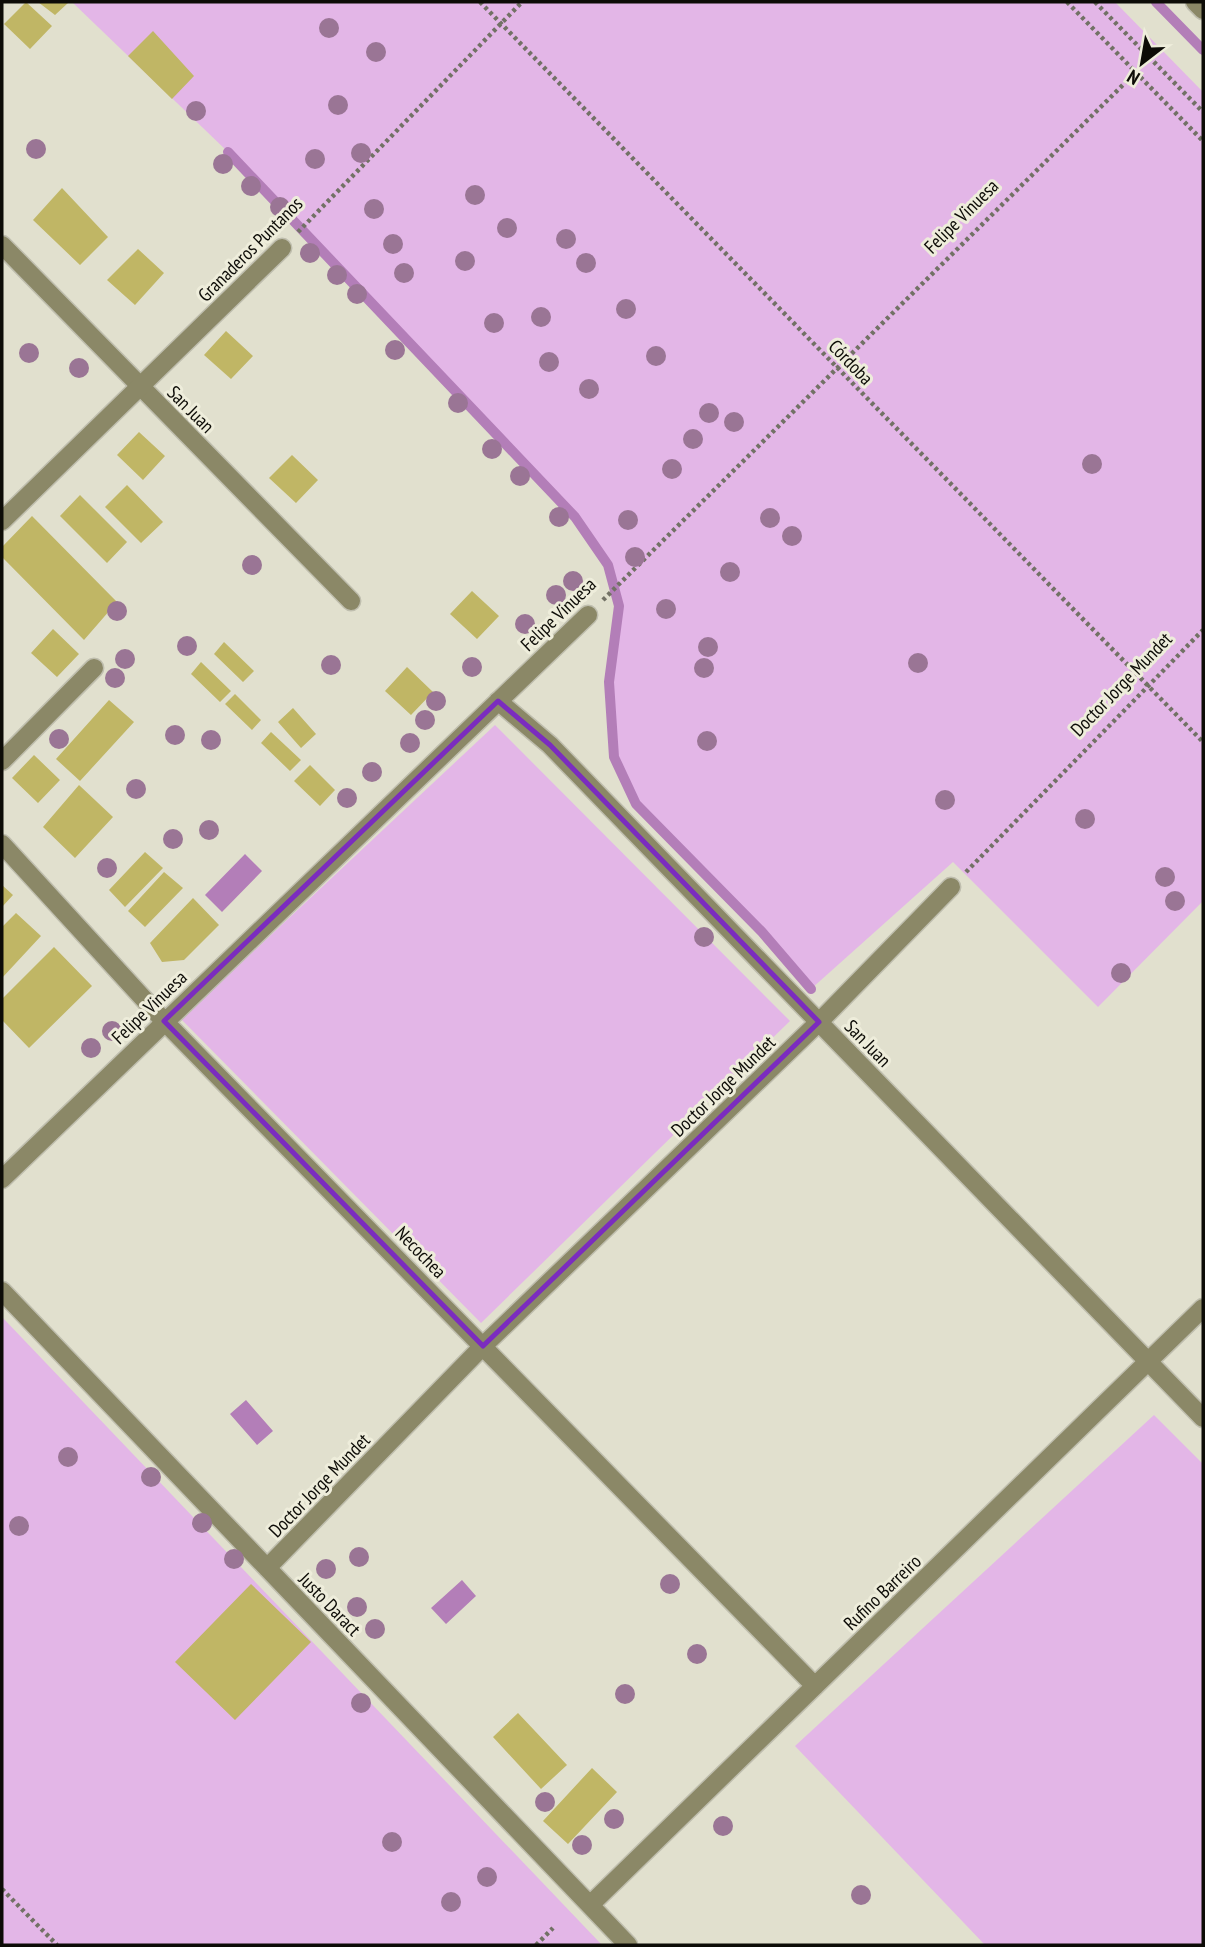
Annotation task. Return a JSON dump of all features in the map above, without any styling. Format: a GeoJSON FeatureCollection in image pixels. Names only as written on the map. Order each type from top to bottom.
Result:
{"type":"FeatureCollection","features":[{"type":"Feature","properties":{"kind":"street"},"geometry":{"type":"LineString","coordinates":[[1195,2],[1203,10]]}},
{"type":"Feature","properties":{"kind":"street","name":"San Juan"},"geometry":{"type":"LineString","coordinates":[[2,245],[351,601]]}},
{"type":"Feature","properties":{"kind":"street","name":"Granaderos Puntanos"},"geometry":{"type":"LineString","coordinates":[[2,521],[282,248]]}},
{"type":"Feature","properties":{"kind":"street","name":"Felipe Vinuesa"},"geometry":{"type":"LineString","coordinates":[[2,1179],[588,615]]}},
{"type":"Feature","properties":{"kind":"street"},"geometry":{"type":"LineString","coordinates":[[2,761],[94,668]]}},
{"type":"Feature","properties":{"kind":"street","name":"San Juan"},"geometry":{"type":"LineString","coordinates":[[498,701],[550,745],[1203,1418]]}},
{"type":"Feature","properties":{"kind":"street","name":"Necochea"},"geometry":{"type":"LineString","coordinates":[[2,844],[164,1021],[815,1686]]}},
{"type":"Feature","properties":{"kind":"street","name":"Doctor Jorge Mundet"},"geometry":{"type":"LineString","coordinates":[[267,1568],[483,1346],[819,1022],[951,887]]}},
{"type":"Feature","properties":{"kind":"street","name":"Justo Daract"},"geometry":{"type":"LineString","coordinates":[[2,1291],[628,1945]]}},
{"type":"Feature","properties":{"kind":"street","name":"Rufino Barreiro"},"geometry":{"type":"LineString","coordinates":[[590,1905],[1203,1308]]}},
{"type":"Feature","properties":{"kind":"path","name":"Córdoba"},"geometry":{"type":"LineString","coordinates":[[480,2],[1203,741]]}},
{"type":"Feature","properties":{"kind":"path","name":"Granaderos Puntanos"},"geometry":{"type":"LineString","coordinates":[[282,248],[522,2]]}},
{"type":"Feature","properties":{"kind":"path"},"geometry":{"type":"LineString","coordinates":[[1067,2],[1203,141]]}},
{"type":"Feature","properties":{"kind":"path"},"geometry":{"type":"LineString","coordinates":[[1095,2],[1203,112]]}},
{"type":"Feature","properties":{"kind":"path","name":"Felipe Vinuesa"},"geometry":{"type":"LineString","coordinates":[[588,615],[1136,72]]}},
{"type":"Feature","properties":{"kind":"path","name":"Doctor Jorge Mundet"},"geometry":{"type":"LineString","coordinates":[[951,887],[1203,630]]}},
{"type":"Feature","properties":{"kind":"path"},"geometry":{"type":"LineString","coordinates":[[2,1889],[57,1945]]}},
{"type":"Feature","properties":{"kind":"path"},"geometry":{"type":"LineString","coordinates":[[536,1945],[554,1928]]}},
{"type":"Feature","properties":{"kind":"highlighted area"},"geometry":{"type":"Polygon","coordinates":[[[498,701],[550,745],[819,1022],[483,1346],[164,1021],[498,701]]]}},
{"type":"Feature","properties":{"kind":"shaded area"},"geometry":{"type":"Polygon","coordinates":[[[72,2],[1115,2],[1203,92],[1203,901],[1098,1007],[953,862],[811,989],[762,932],[636,804],[614,757],[609,682],[619,606],[608,565],[575,517],[228,152],[72,2]]]}},
{"type":"Feature","properties":{"kind":"shaded area"},"geometry":{"type":"Polygon","coordinates":[[[495,725],[790,1021],[481,1323],[181,1019],[495,725]]]}},
{"type":"Feature","properties":{"kind":"shaded area"},"geometry":{"type":"Polygon","coordinates":[[[245,854],[262,871],[222,912],[205,895],[245,854]]]}},
{"type":"Feature","properties":{"kind":"shaded area"},"geometry":{"type":"Polygon","coordinates":[[[2,1317],[602,1945],[2,1945],[2,1317]]]}},
{"type":"Feature","properties":{"kind":"shaded area"},"geometry":{"type":"Polygon","coordinates":[[[246,1400],[273,1431],[257,1445],[230,1414],[246,1400]]]}},
{"type":"Feature","properties":{"kind":"shaded area"},"geometry":{"type":"Polygon","coordinates":[[[1154,1415],[1203,1464],[1203,1945],[985,1945],[795,1746],[1154,1415]]]}},
{"type":"Feature","properties":{"kind":"shaded area"},"geometry":{"type":"Polygon","coordinates":[[[462,1580],[476,1596],[446,1624],[431,1608],[462,1580]]]}},
{"type":"Feature","properties":{"kind":"building"},"geometry":{"type":"Polygon","coordinates":[[[26,2],[52,26],[30,49],[4,24],[26,2]]]}},
{"type":"Feature","properties":{"kind":"building"},"geometry":{"type":"Polygon","coordinates":[[[38,2],[67,2],[68,3],[55,15],[38,2]]]}},
{"type":"Feature","properties":{"kind":"building"},"geometry":{"type":"Polygon","coordinates":[[[153,31],[194,76],[172,99],[128,56],[153,31]]]}},
{"type":"Feature","properties":{"kind":"building"},"geometry":{"type":"Polygon","coordinates":[[[62,188],[108,237],[80,265],[33,220],[62,188]]]}},
{"type":"Feature","properties":{"kind":"building"},"geometry":{"type":"Polygon","coordinates":[[[138,249],[164,273],[135,305],[107,280],[138,249]]]}},
{"type":"Feature","properties":{"kind":"building"},"geometry":{"type":"Polygon","coordinates":[[[226,331],[253,356],[231,379],[204,355],[226,331]]]}},
{"type":"Feature","properties":{"kind":"building"},"geometry":{"type":"Polygon","coordinates":[[[139,432],[165,456],[143,480],[117,455],[139,432]]]}},
{"type":"Feature","properties":{"kind":"building"},"geometry":{"type":"Polygon","coordinates":[[[292,455],[318,480],[296,503],[269,478],[292,455]]]}},
{"type":"Feature","properties":{"kind":"building"},"geometry":{"type":"Polygon","coordinates":[[[127,485],[163,522],[141,543],[105,507],[127,485]]]}},
{"type":"Feature","properties":{"kind":"building"},"geometry":{"type":"Polygon","coordinates":[[[80,495],[127,542],[107,563],[60,516],[80,495]]]}},
{"type":"Feature","properties":{"kind":"building"},"geometry":{"type":"Polygon","coordinates":[[[32,516],[117,602],[84,640],[2,557],[2,547],[32,516]]]}},
{"type":"Feature","properties":{"kind":"building"},"geometry":{"type":"Polygon","coordinates":[[[472,591],[499,616],[477,639],[450,614],[472,591]]]}},
{"type":"Feature","properties":{"kind":"building"},"geometry":{"type":"Polygon","coordinates":[[[53,629],[79,654],[57,677],[31,653],[53,629]]]}},
{"type":"Feature","properties":{"kind":"building"},"geometry":{"type":"Polygon","coordinates":[[[224,642],[254,671],[243,682],[214,654],[224,642]]]}},
{"type":"Feature","properties":{"kind":"building"},"geometry":{"type":"Polygon","coordinates":[[[201,662],[231,691],[220,702],[191,674],[201,662]]]}},
{"type":"Feature","properties":{"kind":"building"},"geometry":{"type":"Polygon","coordinates":[[[407,667],[433,692],[411,715],[385,691],[407,667]]]}},
{"type":"Feature","properties":{"kind":"building"},"geometry":{"type":"Polygon","coordinates":[[[235,694],[261,720],[252,730],[225,704],[235,694]]]}},
{"type":"Feature","properties":{"kind":"building"},"geometry":{"type":"Polygon","coordinates":[[[109,700],[134,722],[80,781],[56,759],[109,700]]]}},
{"type":"Feature","properties":{"kind":"building"},"geometry":{"type":"Polygon","coordinates":[[[293,708],[316,734],[301,748],[278,722],[293,708]]]}},
{"type":"Feature","properties":{"kind":"building"},"geometry":{"type":"Polygon","coordinates":[[[271,732],[301,760],[290,771],[261,743],[271,732]]]}},
{"type":"Feature","properties":{"kind":"building"},"geometry":{"type":"Polygon","coordinates":[[[34,755],[60,780],[38,803],[12,778],[34,755]]]}},
{"type":"Feature","properties":{"kind":"building"},"geometry":{"type":"Polygon","coordinates":[[[310,765],[335,790],[320,806],[294,781],[310,765]]]}},
{"type":"Feature","properties":{"kind":"building"},"geometry":{"type":"Polygon","coordinates":[[[79,785],[113,817],[75,858],[43,827],[79,785]]]}},
{"type":"Feature","properties":{"kind":"building"},"geometry":{"type":"Polygon","coordinates":[[[145,852],[163,868],[125,907],[109,890],[145,852]]]}},
{"type":"Feature","properties":{"kind":"building"},"geometry":{"type":"Polygon","coordinates":[[[164,872],[183,888],[145,927],[128,911],[164,872]]]}},
{"type":"Feature","properties":{"kind":"building"},"geometry":{"type":"Polygon","coordinates":[[[2,885],[13,895],[2,907],[2,885]]]}},
{"type":"Feature","properties":{"kind":"building"},"geometry":{"type":"Polygon","coordinates":[[[193,898],[219,925],[184,960],[162,962],[150,943],[193,898]]]}},
{"type":"Feature","properties":{"kind":"building"},"geometry":{"type":"Polygon","coordinates":[[[16,913],[41,936],[2,978],[2,927],[16,913]]]}},
{"type":"Feature","properties":{"kind":"building"},"geometry":{"type":"Polygon","coordinates":[[[54,947],[92,986],[29,1048],[2,1020],[2,999],[54,947]]]}},
{"type":"Feature","properties":{"kind":"building"},"geometry":{"type":"Polygon","coordinates":[[[251,1584],[311,1642],[235,1720],[175,1662],[251,1584]]]}},
{"type":"Feature","properties":{"kind":"building"},"geometry":{"type":"Polygon","coordinates":[[[518,1713],[567,1765],[541,1789],[493,1737],[518,1713]]]}},
{"type":"Feature","properties":{"kind":"building"},"geometry":{"type":"Polygon","coordinates":[[[592,1768],[617,1792],[568,1844],[543,1821],[592,1768]]]}},
{"type":"Feature","properties":{"kind":"waterway"},"geometry":{"type":"LineString","coordinates":[[1156,2],[1203,50]]}},
{"type":"Feature","properties":{"kind":"waterway"},"geometry":{"type":"LineString","coordinates":[[228,152],[575,517],[608,565],[619,606],[609,682],[614,757],[636,804],[762,932],[811,989]]}}]}
